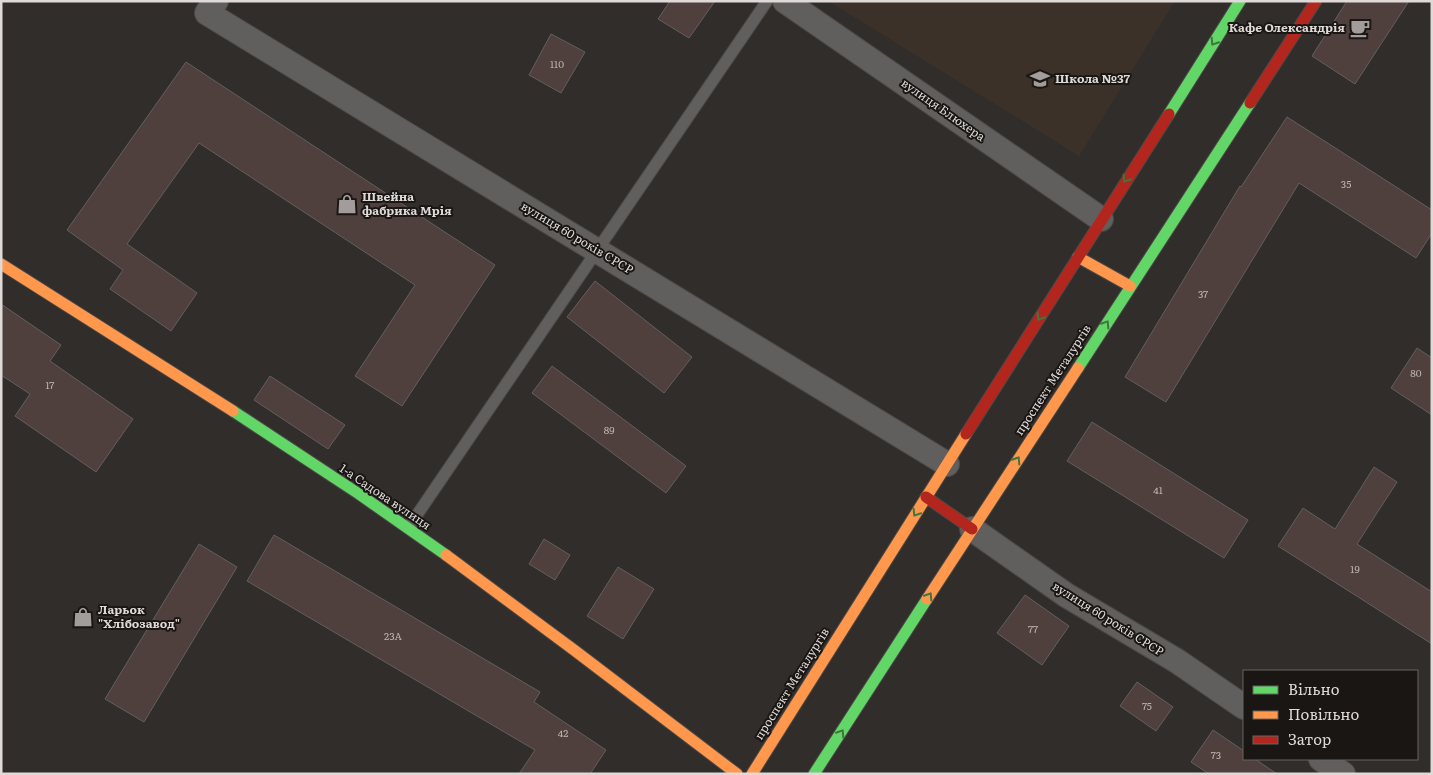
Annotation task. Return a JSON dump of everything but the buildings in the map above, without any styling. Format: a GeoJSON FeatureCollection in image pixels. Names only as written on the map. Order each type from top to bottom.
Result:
{"type":"FeatureCollection","features":[{"type":"Feature","properties":{"kind":"street","name":"вулиця Блюхера"},"geometry":{"type":"LineString","coordinates":[[784,1],[1101,219]]}},
{"type":"Feature","properties":{"kind":"street","name":"проспект Металургів"},"geometry":{"type":"LineString","coordinates":[[752,774],[1240,1]]}},
{"type":"Feature","properties":{"kind":"street","name":"проспект Металургів"},"geometry":{"type":"LineString","coordinates":[[814,774],[1316,1]]}},
{"type":"Feature","properties":{"kind":"street","name":"вулиця 60 років СРСР"},"geometry":{"type":"LineString","coordinates":[[212,7],[947,464]]}},
{"type":"Feature","properties":{"kind":"street"},"geometry":{"type":"LineString","coordinates":[[1078,257],[1130,286]]}},
{"type":"Feature","properties":{"kind":"street","name":"1-а Садова вулиця"},"geometry":{"type":"LineString","coordinates":[[1,264],[216,399],[408,528],[642,700],[737,774]]}},
{"type":"Feature","properties":{"kind":"street"},"geometry":{"type":"LineString","coordinates":[[926,497],[972,529]]}},
{"type":"Feature","properties":{"kind":"street","name":"вулиця 60 років СРСР"},"geometry":{"type":"LineString","coordinates":[[972,529],[1066,595],[1177,661],[1243,706]]}},
{"type":"Feature","properties":{"kind":"street"},"geometry":{"type":"LineString","coordinates":[[1323,760],[1344,774]]}},
{"type":"Feature","properties":{"kind":"lane"},"geometry":{"type":"LineString","coordinates":[[408,528],[767,1]]}},
{"type":"Feature","properties":{"kind":"shaded area","name":"Школа №37"},"geometry":{"type":"Polygon","coordinates":[[[828,1],[1175,1],[1079,156],[828,1]]]}},
{"type":"Feature","properties":{"kind":"traffic: fast"},"geometry":{"type":"LineString","coordinates":[[1169,114],[1240,1]]}},
{"type":"Feature","properties":{"kind":"traffic: fast"},"geometry":{"type":"LineString","coordinates":[[1078,368],[1250,103]]}},
{"type":"Feature","properties":{"kind":"traffic: fast"},"geometry":{"type":"LineString","coordinates":[[233,411],[359,494],[446,555]]}},
{"type":"Feature","properties":{"kind":"traffic: fast"},"geometry":{"type":"LineString","coordinates":[[814,774],[927,599]]}},
{"type":"Feature","properties":{"kind":"traffic: slow"},"geometry":{"type":"LineString","coordinates":[[1078,257],[1130,286]]}},
{"type":"Feature","properties":{"kind":"traffic: slow"},"geometry":{"type":"LineString","coordinates":[[1,264],[233,411]]}},
{"type":"Feature","properties":{"kind":"traffic: slow"},"geometry":{"type":"LineString","coordinates":[[927,599],[1078,368]]}},
{"type":"Feature","properties":{"kind":"traffic: slow"},"geometry":{"type":"LineString","coordinates":[[752,774],[966,434]]}},
{"type":"Feature","properties":{"kind":"traffic: slow"},"geometry":{"type":"LineString","coordinates":[[446,555],[737,774]]}},
{"type":"Feature","properties":{"kind":"traffic: jam"},"geometry":{"type":"LineString","coordinates":[[1250,103],[1316,1]]}},
{"type":"Feature","properties":{"kind":"traffic: jam"},"geometry":{"type":"LineString","coordinates":[[966,434],[1169,114]]}},
{"type":"Feature","properties":{"kind":"traffic: jam"},"geometry":{"type":"LineString","coordinates":[[926,497],[972,529]]}},
{"type":"Feature","properties":{"kind":"place","name":"Кафе Олександрія"},"geometry":{"type":"Point","coordinates":[1360,28]}},
{"type":"Feature","properties":{"kind":"place","name":"Школа №37"},"geometry":{"type":"Point","coordinates":[1040,79]}},
{"type":"Feature","properties":{"kind":"place","name":"Швейна фабрика Мрія"},"geometry":{"type":"Point","coordinates":[347,204]}},
{"type":"Feature","properties":{"kind":"place","name":"Ларьок \"Хлібозавод\""},"geometry":{"type":"Point","coordinates":[83,617]}}]}
